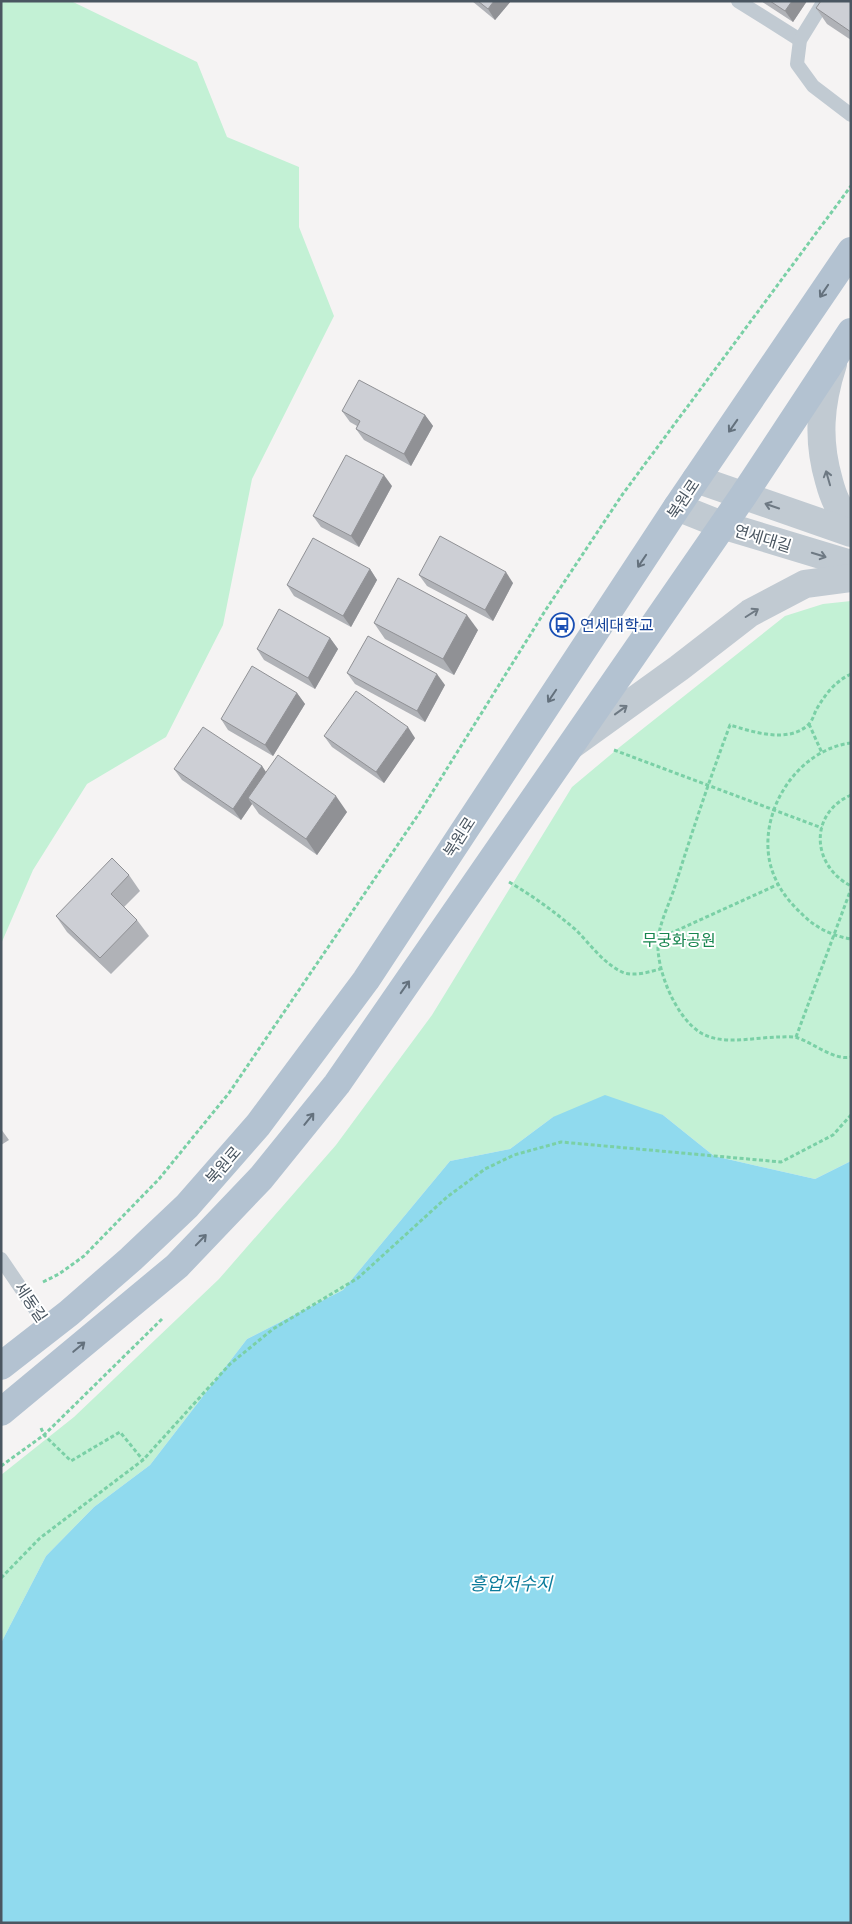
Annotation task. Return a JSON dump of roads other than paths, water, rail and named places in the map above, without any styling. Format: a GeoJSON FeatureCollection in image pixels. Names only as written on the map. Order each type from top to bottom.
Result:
{"type":"FeatureCollection","features":[{"type":"Feature","properties":{"kind":"main road","name":"북원로"},"geometry":{"type":"LineString","coordinates":[[1,1366],[131,1259],[186,1206],[258,1125],[366,980],[696,479],[851,251]]}},
{"type":"Feature","properties":{"kind":"main road"},"geometry":{"type":"LineString","coordinates":[[1,1412],[177,1266],[261,1178],[337,1084],[458,912],[567,748],[743,496],[844,342]]}},
{"type":"Feature","properties":{"kind":"main road","name":"세동길"},"geometry":{"type":"LineString","coordinates":[[42,1378],[48,1328]]}},
{"type":"Feature","properties":{"kind":"street"},"geometry":{"type":"LineString","coordinates":[[844,342],[824,391],[820,423],[821,446],[834,501],[851,520]]}},
{"type":"Feature","properties":{"kind":"street","name":"연세대길"},"geometry":{"type":"LineString","coordinates":[[696,479],[851,533]]}},
{"type":"Feature","properties":{"kind":"street","name":"연세대길"},"geometry":{"type":"LineString","coordinates":[[678,507],[722,525],[851,564]]}},
{"type":"Feature","properties":{"kind":"street"},"geometry":{"type":"LineString","coordinates":[[567,748],[679,668],[750,613],[806,584],[851,578]]}},
{"type":"Feature","properties":{"kind":"lane"},"geometry":{"type":"LineString","coordinates":[[738,1],[800,40]]}},
{"type":"Feature","properties":{"kind":"lane"},"geometry":{"type":"LineString","coordinates":[[824,1],[800,40],[797,64],[813,86],[851,115]]}},
{"type":"Feature","properties":{"kind":"lane","name":"세동길"},"geometry":{"type":"LineString","coordinates":[[1,1259],[48,1328]]}},
{"type":"Feature","properties":{"kind":"water","name":"흥업저수지"},"geometry":{"type":"Polygon","coordinates":[[[605,1095],[663,1115],[714,1156],[815,1179],[851,1161],[851,1923],[1,1923],[1,1643],[46,1556],[94,1507],[150,1465],[247,1339],[343,1290],[450,1161],[510,1149],[553,1117],[605,1095]]]}},
{"type":"Feature","properties":{"kind":"place","name":"연세대학교"},"geometry":{"type":"Point","coordinates":[562,625]}},
{"type":"Feature","properties":{"kind":"park label","name":"무궁화공원"},"geometry":{"type":"Point","coordinates":[679,940]}}]}
